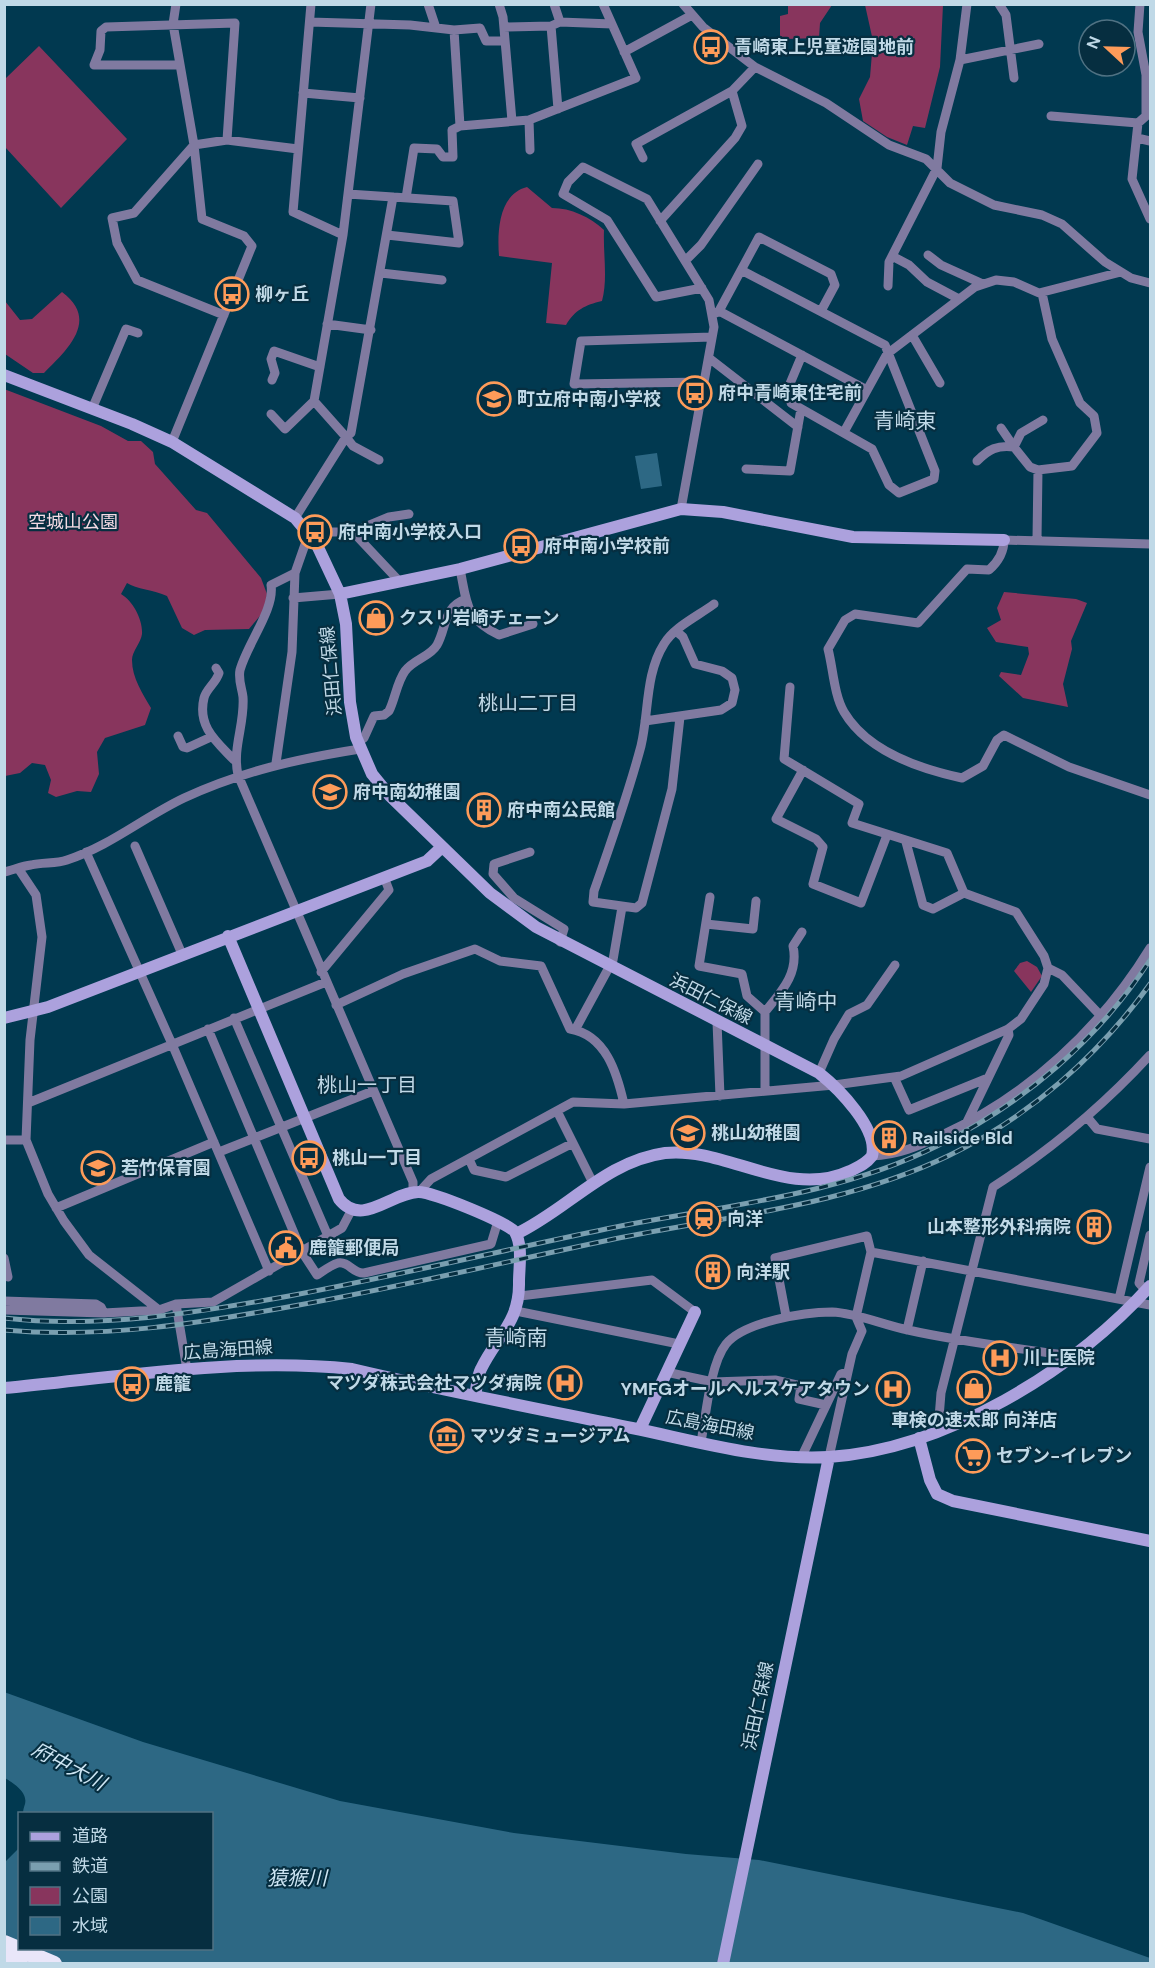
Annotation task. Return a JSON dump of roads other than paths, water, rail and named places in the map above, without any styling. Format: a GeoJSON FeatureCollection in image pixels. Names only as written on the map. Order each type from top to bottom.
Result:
{"type":"FeatureCollection","features":[{"type":"Feature","properties":{"kind":"highway"},"geometry":{"type":"LineString","coordinates":[[4,1943],[18,1949]]}},
{"type":"Feature","properties":{"kind":"highway"},"geometry":{"type":"LineString","coordinates":[[21,1950],[54,1964]]}},
{"type":"Feature","properties":{"kind":"highway"},"geometry":{"type":"LineString","coordinates":[[4,1957],[20,1964]]}},
{"type":"Feature","properties":{"kind":"main road","name":"浜田仁保線"},"geometry":{"type":"LineString","coordinates":[[4,375],[172,442],[295,518],[309,533],[329,567],[340,594],[346,624],[350,702],[359,745],[381,785],[442,847],[512,911],[560,942],[819,1073],[834,1085],[862,1121],[873,1147],[872,1156]]}},
{"type":"Feature","properties":{"kind":"main road"},"geometry":{"type":"LineString","coordinates":[[340,594],[460,569],[681,509],[723,512],[853,537],[1004,540]]}},
{"type":"Feature","properties":{"kind":"main road"},"geometry":{"type":"LineString","coordinates":[[4,1018],[33,1012],[427,861],[442,847]]}},
{"type":"Feature","properties":{"kind":"main road"},"geometry":{"type":"LineString","coordinates":[[228,936],[339,1199],[351,1211],[366,1210],[416,1192],[498,1221],[509,1226],[516,1234],[520,1296],[516,1311],[480,1370],[475,1396]]}},
{"type":"Feature","properties":{"kind":"main road"},"geometry":{"type":"LineString","coordinates":[[516,1234],[615,1170],[665,1153],[703,1157],[781,1177],[809,1179],[846,1173],[863,1165],[872,1156]]}},
{"type":"Feature","properties":{"kind":"main road","name":"広島海田線"},"geometry":{"type":"LineString","coordinates":[[4,1388],[267,1363],[308,1364],[352,1369],[754,1452],[829,1457],[919,1438],[1025,1389],[1101,1336],[1148,1288]]}},
{"type":"Feature","properties":{"kind":"main road"},"geometry":{"type":"LineString","coordinates":[[640,1429],[695,1312]]}},
{"type":"Feature","properties":{"kind":"main road"},"geometry":{"type":"LineString","coordinates":[[919,1438],[937,1494],[953,1501],[1150,1541]]}},
{"type":"Feature","properties":{"kind":"main road","name":"浜田仁保線"},"geometry":{"type":"LineString","coordinates":[[723,1964],[829,1457]]}},
{"type":"Feature","properties":{"kind":"street"},"geometry":{"type":"LineString","coordinates":[[172,442],[252,246],[244,236],[202,219],[194,145],[173,24],[176,4]]}},
{"type":"Feature","properties":{"kind":"street"},"geometry":{"type":"LineString","coordinates":[[311,4],[293,212],[343,235]]}},
{"type":"Feature","properties":{"kind":"street"},"geometry":{"type":"LineString","coordinates":[[271,414],[285,429],[314,401],[343,235],[371,4]]}},
{"type":"Feature","properties":{"kind":"street"},"geometry":{"type":"LineString","coordinates":[[428,4],[436,28]]}},
{"type":"Feature","properties":{"kind":"street"},"geometry":{"type":"LineString","coordinates":[[499,4],[504,27],[512,122]]}},
{"type":"Feature","properties":{"kind":"street"},"geometry":{"type":"LineString","coordinates":[[554,4],[558,109]]}},
{"type":"Feature","properties":{"kind":"street"},"geometry":{"type":"LineString","coordinates":[[406,198],[414,148],[437,149],[443,157],[453,158],[452,130],[460,126],[529,120],[636,78],[603,4]]}},
{"type":"Feature","properties":{"kind":"street"},"geometry":{"type":"LineString","coordinates":[[683,4],[703,27],[755,67],[826,103],[890,145],[926,159],[950,183],[994,205],[1042,215],[1062,224],[1105,262],[1121,272],[1150,283]]}},
{"type":"Feature","properties":{"kind":"street"},"geometry":{"type":"LineString","coordinates":[[888,286],[889,262],[937,168],[943,124],[960,60],[967,4]]}},
{"type":"Feature","properties":{"kind":"street"},"geometry":{"type":"LineString","coordinates":[[999,4],[1006,15],[1014,78]]}},
{"type":"Feature","properties":{"kind":"street"},"geometry":{"type":"LineString","coordinates":[[1140,4],[1137,32],[1146,53],[1146,116],[1138,123],[1132,178],[1150,219]]}},
{"type":"Feature","properties":{"kind":"street"},"geometry":{"type":"LineString","coordinates":[[624,52],[692,15]]}},
{"type":"Feature","properties":{"kind":"street"},"geometry":{"type":"LineString","coordinates":[[310,22],[454,30],[480,28],[486,41],[505,41]]}},
{"type":"Feature","properties":{"kind":"street"},"geometry":{"type":"LineString","coordinates":[[180,65],[94,65],[100,50],[101,31],[106,27],[235,23],[227,140]]}},
{"type":"Feature","properties":{"kind":"street"},"geometry":{"type":"LineString","coordinates":[[504,27],[612,24]]}},
{"type":"Feature","properties":{"kind":"street"},"geometry":{"type":"LineString","coordinates":[[454,30],[460,126]]}},
{"type":"Feature","properties":{"kind":"street"},"geometry":{"type":"LineString","coordinates":[[960,60],[1039,44]]}},
{"type":"Feature","properties":{"kind":"street"},"geometry":{"type":"LineString","coordinates":[[643,158],[636,144],[732,91],[755,67]]}},
{"type":"Feature","properties":{"kind":"street"},"geometry":{"type":"LineString","coordinates":[[660,221],[735,138],[742,126],[732,91]]}},
{"type":"Feature","properties":{"kind":"street"},"geometry":{"type":"LineString","coordinates":[[303,93],[360,98]]}},
{"type":"Feature","properties":{"kind":"street"},"geometry":{"type":"LineString","coordinates":[[1051,116],[1138,123]]}},
{"type":"Feature","properties":{"kind":"street"},"geometry":{"type":"LineString","coordinates":[[529,120],[530,150]]}},
{"type":"Feature","properties":{"kind":"street"},"geometry":{"type":"LineString","coordinates":[[1137,138],[1150,141]]}},
{"type":"Feature","properties":{"kind":"street"},"geometry":{"type":"LineString","coordinates":[[224,315],[137,280],[117,243],[112,218],[134,213],[194,145],[227,140],[298,149]]}},
{"type":"Feature","properties":{"kind":"street"},"geometry":{"type":"LineString","coordinates":[[685,261],[701,245],[758,165]]}},
{"type":"Feature","properties":{"kind":"street"},"geometry":{"type":"LineString","coordinates":[[702,288],[656,297],[607,220],[563,194],[568,182],[583,167],[646,199],[702,288],[716,313],[867,390]]}},
{"type":"Feature","properties":{"kind":"street"},"geometry":{"type":"LineString","coordinates":[[348,194],[453,201],[459,243],[387,235]]}},
{"type":"Feature","properties":{"kind":"street"},"geometry":{"type":"LineString","coordinates":[[295,518],[346,437],[351,433],[393,197]]}},
{"type":"Feature","properties":{"kind":"street"},"geometry":{"type":"LineString","coordinates":[[681,509],[716,313],[759,237],[831,274],[836,285],[821,311]]}},
{"type":"Feature","properties":{"kind":"street"},"geometry":{"type":"LineString","coordinates":[[928,255],[941,265],[983,284]]}},
{"type":"Feature","properties":{"kind":"street"},"geometry":{"type":"LineString","coordinates":[[892,256],[909,265],[927,282],[959,299]]}},
{"type":"Feature","properties":{"kind":"street"},"geometry":{"type":"LineString","coordinates":[[741,270],[885,345],[935,471],[934,479],[899,493],[889,485],[872,449],[790,403],[789,386],[802,355]]}},
{"type":"Feature","properties":{"kind":"street"},"geometry":{"type":"LineString","coordinates":[[844,432],[887,354],[959,299],[983,284],[996,280],[1014,282],[1042,293],[1121,272]]}},
{"type":"Feature","properties":{"kind":"street"},"geometry":{"type":"LineString","coordinates":[[381,273],[442,280]]}},
{"type":"Feature","properties":{"kind":"street"},"geometry":{"type":"LineString","coordinates":[[1000,428],[1030,468],[1038,470],[1072,466],[1097,433],[1094,416],[1080,403],[1052,339],[1042,293]]}},
{"type":"Feature","properties":{"kind":"street"},"geometry":{"type":"LineString","coordinates":[[327,324],[371,330]]}},
{"type":"Feature","properties":{"kind":"street"},"geometry":{"type":"LineString","coordinates":[[92,409],[126,329],[138,333]]}},
{"type":"Feature","properties":{"kind":"street"},"geometry":{"type":"LineString","coordinates":[[912,335],[940,383]]}},
{"type":"Feature","properties":{"kind":"street"},"geometry":{"type":"LineString","coordinates":[[704,382],[574,384],[580,341],[712,337]]}},
{"type":"Feature","properties":{"kind":"street"},"geometry":{"type":"LineString","coordinates":[[272,380],[275,373],[271,359],[274,351],[320,367]]}},
{"type":"Feature","properties":{"kind":"street"},"geometry":{"type":"LineString","coordinates":[[709,358],[798,427]]}},
{"type":"Feature","properties":{"kind":"street"},"geometry":{"type":"LineString","coordinates":[[314,401],[353,446],[379,460]]}},
{"type":"Feature","properties":{"kind":"street"},"geometry":{"type":"LineString","coordinates":[[746,469],[790,471],[801,409]]}},
{"type":"Feature","properties":{"kind":"street"},"geometry":{"type":"LineString","coordinates":[[1014,447],[1021,433],[1043,420]]}},
{"type":"Feature","properties":{"kind":"street"},"geometry":{"type":"LineString","coordinates":[[977,461],[986,451],[999,446],[1014,447]]}},
{"type":"Feature","properties":{"kind":"street"},"geometry":{"type":"LineString","coordinates":[[1037,539],[1038,470]]}},
{"type":"Feature","properties":{"kind":"street"},"geometry":{"type":"LineString","coordinates":[[328,532],[352,532],[389,517],[410,514]]}},
{"type":"Feature","properties":{"kind":"street"},"geometry":{"type":"LineString","coordinates":[[352,532],[400,582]]}},
{"type":"Feature","properties":{"kind":"street"},"geometry":{"type":"LineString","coordinates":[[276,764],[292,652],[295,573],[309,533]]}},
{"type":"Feature","properties":{"kind":"street"},"geometry":{"type":"LineString","coordinates":[[1150,544],[1037,539],[1004,540],[1004,550],[994,566],[989,570],[967,569],[918,623],[855,614],[845,620],[828,649],[843,710],[857,730],[893,754],[936,772],[962,778],[983,766],[997,740],[1004,735],[1069,767],[1150,795]]}},
{"type":"Feature","properties":{"kind":"street"},"geometry":{"type":"LineString","coordinates":[[460,569],[468,611],[481,626],[499,634],[533,624]]}},
{"type":"Feature","properties":{"kind":"street"},"geometry":{"type":"LineString","coordinates":[[295,573],[271,585],[271,603],[256,629],[240,670],[239,685],[243,698],[234,760],[238,775],[416,1192],[431,1179],[573,1102],[624,1104],[834,1085],[894,1077],[1008,1029],[1027,1010],[1044,984],[1048,968],[1044,956],[1016,912],[964,893],[947,854],[852,823],[859,804],[784,759],[790,687]]}},
{"type":"Feature","properties":{"kind":"street"},"geometry":{"type":"LineString","coordinates":[[293,598],[340,594]]}},
{"type":"Feature","properties":{"kind":"street"},"geometry":{"type":"LineString","coordinates":[[4,872],[65,861],[128,832],[182,799],[238,775],[359,745],[374,716],[384,715],[389,711],[404,672],[417,659],[431,653],[438,643],[442,625],[453,606],[466,599]]}},
{"type":"Feature","properties":{"kind":"street"},"geometry":{"type":"LineString","coordinates":[[680,717],[672,789],[642,903],[636,908],[593,902],[594,891],[623,811],[645,721],[651,679],[662,646],[676,631],[714,604]]}},
{"type":"Feature","properties":{"kind":"street"},"geometry":{"type":"LineString","coordinates":[[645,721],[721,710],[732,703],[735,690],[732,678],[722,671],[695,664],[682,637],[676,631]]}},
{"type":"Feature","properties":{"kind":"street"},"geometry":{"type":"LineString","coordinates":[[216,668],[219,673],[204,699],[203,717],[211,737],[234,760]]}},
{"type":"Feature","properties":{"kind":"street"},"geometry":{"type":"LineString","coordinates":[[178,736],[183,747],[187,748],[211,737]]}},
{"type":"Feature","properties":{"kind":"street"},"geometry":{"type":"LineString","coordinates":[[803,770],[776,819],[816,839],[823,847],[813,884],[861,903],[886,835]]}},
{"type":"Feature","properties":{"kind":"street"},"geometry":{"type":"LineString","coordinates":[[906,842],[923,905],[933,909],[964,893]]}},
{"type":"Feature","properties":{"kind":"street"},"geometry":{"type":"LineString","coordinates":[[135,846],[182,954]]}},
{"type":"Feature","properties":{"kind":"street"},"geometry":{"type":"LineString","coordinates":[[86,852],[172,1044],[269,1271]]}},
{"type":"Feature","properties":{"kind":"street"},"geometry":{"type":"LineString","coordinates":[[530,852],[494,864],[493,874],[504,888],[529,910],[564,929],[560,942]]}},
{"type":"Feature","properties":{"kind":"street"},"geometry":{"type":"LineString","coordinates":[[18,868],[36,895],[42,936],[33,1012],[26,1140],[56,1208],[89,1255],[159,1310]]}},
{"type":"Feature","properties":{"kind":"street"},"geometry":{"type":"LineString","coordinates":[[321,972],[389,890],[384,876]]}},
{"type":"Feature","properties":{"kind":"street"},"geometry":{"type":"LineString","coordinates":[[710,897],[699,966],[742,974],[747,996],[765,1012]]}},
{"type":"Feature","properties":{"kind":"street"},"geometry":{"type":"LineString","coordinates":[[706,924],[753,929],[756,901]]}},
{"type":"Feature","properties":{"kind":"street"},"geometry":{"type":"LineString","coordinates":[[574,1030],[610,967],[622,907]]}},
{"type":"Feature","properties":{"kind":"street"},"geometry":{"type":"LineString","coordinates":[[765,1091],[765,1012],[789,983],[795,957],[793,946],[802,932]]}},
{"type":"Feature","properties":{"kind":"street"},"geometry":{"type":"LineString","coordinates":[[872,1156],[901,1153],[966,1124],[997,1106],[1059,1057],[1100,1015],[1150,948]]}},
{"type":"Feature","properties":{"kind":"street"},"geometry":{"type":"LineString","coordinates":[[336,1005],[403,974],[475,949],[500,961],[541,966],[570,1029],[596,1041],[617,1070],[624,1104]]}},
{"type":"Feature","properties":{"kind":"street"},"geometry":{"type":"LineString","coordinates":[[819,1073],[834,1039],[849,1014],[867,1005],[895,965]]}},
{"type":"Feature","properties":{"kind":"street"},"geometry":{"type":"LineString","coordinates":[[1048,968],[1062,975],[1100,1015]]}},
{"type":"Feature","properties":{"kind":"street"},"geometry":{"type":"LineString","coordinates":[[28,1103],[326,982]]}},
{"type":"Feature","properties":{"kind":"street"},"geometry":{"type":"LineString","coordinates":[[234,1018],[328,1236]]}},
{"type":"Feature","properties":{"kind":"street"},"geometry":{"type":"LineString","coordinates":[[717,1022],[720,1096]]}},
{"type":"Feature","properties":{"kind":"street"},"geometry":{"type":"LineString","coordinates":[[208,1029],[302,1252],[317,1275],[341,1263],[356,1272],[364,1273],[490,1244],[498,1221]]}},
{"type":"Feature","properties":{"kind":"street"},"geometry":{"type":"LineString","coordinates":[[966,1124],[1009,1035],[1008,1029]]}},
{"type":"Feature","properties":{"kind":"street"},"geometry":{"type":"LineString","coordinates":[[938,1430],[940,1393],[993,1187],[1061,1140],[1087,1118],[1150,1055]]}},
{"type":"Feature","properties":{"kind":"street"},"geometry":{"type":"LineString","coordinates":[[894,1077],[909,1110],[988,1078]]}},
{"type":"Feature","properties":{"kind":"street"},"geometry":{"type":"LineString","coordinates":[[219,1152],[373,1091]]}},
{"type":"Feature","properties":{"kind":"street"},"geometry":{"type":"LineString","coordinates":[[557,1111],[593,1183]]}},
{"type":"Feature","properties":{"kind":"street"},"geometry":{"type":"LineString","coordinates":[[1087,1118],[1097,1129],[1150,1139]]}},
{"type":"Feature","properties":{"kind":"street"},"geometry":{"type":"LineString","coordinates":[[4,1140],[26,1140]]}},
{"type":"Feature","properties":{"kind":"street"},"geometry":{"type":"LineString","coordinates":[[56,1208],[214,1142]]}},
{"type":"Feature","properties":{"kind":"street"},"geometry":{"type":"LineString","coordinates":[[469,1158],[474,1170],[506,1177],[573,1143]]}},
{"type":"Feature","properties":{"kind":"street"},"geometry":{"type":"LineString","coordinates":[[1119,1299],[1150,1167]]}},
{"type":"Feature","properties":{"kind":"street"},"geometry":{"type":"LineString","coordinates":[[4,1310],[104,1313],[159,1310],[176,1304],[213,1302],[342,1228],[351,1211]]}},
{"type":"Feature","properties":{"kind":"street"},"geometry":{"type":"LineString","coordinates":[[1148,1288],[1139,1282],[1150,1235]]}},
{"type":"Feature","properties":{"kind":"street"},"geometry":{"type":"LineString","coordinates":[[786,1316],[775,1258],[867,1236],[871,1252],[856,1317],[862,1331],[852,1354],[829,1457]]}},
{"type":"Feature","properties":{"kind":"street"},"geometry":{"type":"LineString","coordinates":[[871,1252],[1150,1305]]}},
{"type":"Feature","properties":{"kind":"street"},"geometry":{"type":"LineString","coordinates":[[4,1258],[8,1277]]}},
{"type":"Feature","properties":{"kind":"street"},"geometry":{"type":"LineString","coordinates":[[907,1330],[923,1261]]}},
{"type":"Feature","properties":{"kind":"street"},"geometry":{"type":"LineString","coordinates":[[520,1296],[652,1280],[695,1312]]}},
{"type":"Feature","properties":{"kind":"street"},"geometry":{"type":"LineString","coordinates":[[4,1301],[96,1304],[104,1313]]}},
{"type":"Feature","properties":{"kind":"street"},"geometry":{"type":"LineString","coordinates":[[176,1304],[187,1370]]}},
{"type":"Feature","properties":{"kind":"street"},"geometry":{"type":"LineString","coordinates":[[516,1311],[679,1344]]}},
{"type":"Feature","properties":{"kind":"street"},"geometry":{"type":"LineString","coordinates":[[701,1442],[717,1363],[725,1345],[747,1329],[772,1323],[786,1316],[831,1312],[954,1339],[1057,1354],[1063,1362]]}},
{"type":"Feature","properties":{"kind":"street"},"geometry":{"type":"LineString","coordinates":[[666,1372],[713,1383],[775,1380],[801,1386],[799,1399],[826,1405]]}},
{"type":"Feature","properties":{"kind":"street"},"geometry":{"type":"LineString","coordinates":[[802,1456],[841,1374],[848,1372]]}},
{"type":"Feature","properties":{"kind":"water"},"geometry":{"type":"Polygon","coordinates":[[[657,453],[662,486],[641,489],[635,456],[657,453]]]}},
{"type":"Feature","properties":{"kind":"water","name":"猿猴川"},"geometry":{"type":"Polygon","coordinates":[[[4,1692],[143,1742],[340,1801],[514,1833],[686,1854],[759,1860],[1023,1913],[1150,1958],[1150,1963],[5,1963],[5,1862],[18,1849],[18,1950],[213,1950],[213,1812],[23,1812],[24,1796],[19,1788],[5,1778],[4,1692]]]}},
{"type":"Feature","properties":{"kind":"railway"},"geometry":{"type":"LineString","coordinates":[[4,1318],[76,1322],[148,1318],[218,1308],[368,1280],[606,1229],[775,1198],[858,1177],[937,1146],[969,1129],[1028,1090],[1082,1043],[1107,1017],[1150,960]]}},
{"type":"Feature","properties":{"kind":"railway"},"geometry":{"type":"LineString","coordinates":[[4,1330],[116,1331],[226,1318],[378,1290],[614,1239],[785,1208],[869,1186],[950,1155],[1008,1122],[1035,1103],[1061,1082],[1108,1036],[1150,984]]}},
{"type":"Feature","properties":{"kind":"place","name":"青崎東上児童遊園地前"},"geometry":{"type":"Point","coordinates":[711,47]}},
{"type":"Feature","properties":{"kind":"place","name":"柳ヶ丘"},"geometry":{"type":"Point","coordinates":[232,294]}},
{"type":"Feature","properties":{"kind":"place","name":"府中青崎東住宅前"},"geometry":{"type":"Point","coordinates":[695,393]}},
{"type":"Feature","properties":{"kind":"place","name":"町立府中南小学校"},"geometry":{"type":"Point","coordinates":[494,399]}},
{"type":"Feature","properties":{"kind":"place","name":"府中南小学校入口"},"geometry":{"type":"Point","coordinates":[315,532]}},
{"type":"Feature","properties":{"kind":"place","name":"府中南小学校前"},"geometry":{"type":"Point","coordinates":[521,546]}},
{"type":"Feature","properties":{"kind":"place","name":"クスリ岩崎チェーン"},"geometry":{"type":"Point","coordinates":[376,618]}},
{"type":"Feature","properties":{"kind":"place","name":"府中南幼稚園"},"geometry":{"type":"Point","coordinates":[330,792]}},
{"type":"Feature","properties":{"kind":"place","name":"府中南公民館"},"geometry":{"type":"Point","coordinates":[484,810]}},
{"type":"Feature","properties":{"kind":"place","name":"桃山幼稚園"},"geometry":{"type":"Point","coordinates":[688,1133]}},
{"type":"Feature","properties":{"kind":"place","name":"Railside Bld"},"geometry":{"type":"Point","coordinates":[889,1138]}},
{"type":"Feature","properties":{"kind":"place","name":"桃山一丁目"},"geometry":{"type":"Point","coordinates":[309,1158]}},
{"type":"Feature","properties":{"kind":"place","name":"若竹保育園"},"geometry":{"type":"Point","coordinates":[98,1168]}},
{"type":"Feature","properties":{"kind":"place","name":"向洋"},"geometry":{"type":"Point","coordinates":[704,1219]}},
{"type":"Feature","properties":{"kind":"place","name":"山本整形外科病院"},"geometry":{"type":"Point","coordinates":[1094,1227]}},
{"type":"Feature","properties":{"kind":"place","name":"鹿籠郵便局"},"geometry":{"type":"Point","coordinates":[286,1248]}},
{"type":"Feature","properties":{"kind":"place","name":"向洋駅"},"geometry":{"type":"Point","coordinates":[713,1272]}},
{"type":"Feature","properties":{"kind":"place","name":"川上医院"},"geometry":{"type":"Point","coordinates":[1000,1358]}},
{"type":"Feature","properties":{"kind":"place","name":"マツダ株式会社マツダ病院"},"geometry":{"type":"Point","coordinates":[565,1383]}},
{"type":"Feature","properties":{"kind":"place","name":"鹿籠"},"geometry":{"type":"Point","coordinates":[132,1384]}},
{"type":"Feature","properties":{"kind":"place","name":"車検の速太郎 向洋店"},"geometry":{"type":"Point","coordinates":[974,1388]}},
{"type":"Feature","properties":{"kind":"place","name":"YMFGオールヘルスケアタウン"},"geometry":{"type":"Point","coordinates":[893,1389]}},
{"type":"Feature","properties":{"kind":"place","name":"マツダミュージアム"},"geometry":{"type":"Point","coordinates":[447,1436]}},
{"type":"Feature","properties":{"kind":"place","name":"セブン-イレブン"},"geometry":{"type":"Point","coordinates":[973,1456]}},
{"type":"Feature","properties":{"kind":"district","name":"青崎東"},"geometry":{"type":"Point","coordinates":[905,421]}},
{"type":"Feature","properties":{"kind":"district","name":"桃山二丁目"},"geometry":{"type":"Point","coordinates":[528,703]}},
{"type":"Feature","properties":{"kind":"district","name":"青崎中"},"geometry":{"type":"Point","coordinates":[806,1002]}},
{"type":"Feature","properties":{"kind":"district","name":"桃山一丁目"},"geometry":{"type":"Point","coordinates":[367,1085]}},
{"type":"Feature","properties":{"kind":"district","name":"青崎南"},"geometry":{"type":"Point","coordinates":[516,1338]}},
{"type":"Feature","properties":{"kind":"park label","name":"空城山公園"},"geometry":{"type":"Point","coordinates":[73,522]}},
{"type":"Feature","properties":{"kind":"water label","name":"府中大川"},"geometry":{"type":"Point","coordinates":[69,1766]}}]}
